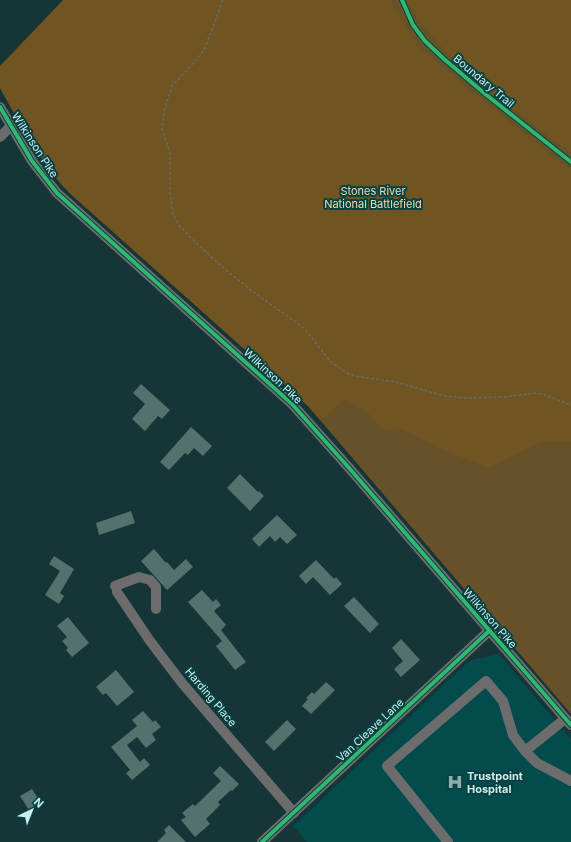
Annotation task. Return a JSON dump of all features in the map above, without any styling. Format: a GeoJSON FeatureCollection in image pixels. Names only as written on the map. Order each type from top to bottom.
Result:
{"type":"FeatureCollection","features":[{"type":"Feature","properties":{"kind":"street","name":"Wilkinson Pike"},"geometry":{"type":"LineString","coordinates":[[0,107],[32,161],[57,193],[292,404],[568,722]]}},
{"type":"Feature","properties":{"kind":"street"},"geometry":{"type":"LineString","coordinates":[[0,137],[11,126]]}},
{"type":"Feature","properties":{"kind":"street","name":"Harding Place"},"geometry":{"type":"LineString","coordinates":[[156,608],[156,587],[150,580],[139,577],[116,589],[150,641],[182,683],[294,813]]}},
{"type":"Feature","properties":{"kind":"street","name":"Van Cleave Lane"},"geometry":{"type":"LineString","coordinates":[[262,842],[489,631]]}},
{"type":"Feature","properties":{"kind":"street"},"geometry":{"type":"LineString","coordinates":[[448,842],[387,766],[486,681],[503,701],[513,735],[525,752],[537,763],[571,781]]}},
{"type":"Feature","properties":{"kind":"street"},"geometry":{"type":"LineString","coordinates":[[525,752],[568,722]]}},
{"type":"Feature","properties":{"kind":"path"},"geometry":{"type":"LineString","coordinates":[[224,0],[205,48],[199,57],[172,86],[165,107],[162,129],[170,153],[170,194],[173,214],[178,224],[221,266],[252,292],[304,328],[330,360],[347,373],[355,376],[395,382],[445,396],[465,398],[505,398],[543,394],[571,405]]}},
{"type":"Feature","properties":{"kind":"shaded area","name":"Trustpoint Hospital"},"geometry":{"type":"Polygon","coordinates":[[[499,654],[571,739],[571,842],[307,842],[293,826],[470,660],[499,654]]]}},
{"type":"Feature","properties":{"kind":"green space","name":"Stones River National Battlefield"},"geometry":{"type":"Polygon","coordinates":[[[63,0],[390,0],[417,45],[471,91],[559,161],[571,168],[571,441],[543,441],[489,468],[455,455],[399,428],[385,432],[369,414],[345,399],[321,421],[308,406],[74,197],[61,184],[29,140],[0,88],[0,66],[63,0]]]}},
{"type":"Feature","properties":{"kind":"green space","name":"Stones River National Battlefield"},"geometry":{"type":"Polygon","coordinates":[[[68,0],[571,0],[571,714],[308,406],[74,197],[61,184],[38,154],[0,88],[0,67],[68,0]]]}},
{"type":"Feature","properties":{"kind":"green space"},"geometry":{"type":"Polygon","coordinates":[[[408,0],[571,0],[571,153],[527,120],[446,52],[416,17],[408,0]]]}},
{"type":"Feature","properties":{"kind":"building"},"geometry":{"type":"Polygon","coordinates":[[[141,384],[170,410],[162,419],[158,416],[145,431],[132,419],[145,404],[133,393],[141,384]]]}},
{"type":"Feature","properties":{"kind":"building"},"geometry":{"type":"Polygon","coordinates":[[[191,427],[212,446],[203,456],[194,448],[188,455],[185,453],[169,470],[160,462],[191,427]]]}},
{"type":"Feature","properties":{"kind":"building"},"geometry":{"type":"Polygon","coordinates":[[[240,474],[264,496],[250,511],[227,488],[240,474]]]}},
{"type":"Feature","properties":{"kind":"building"},"geometry":{"type":"Polygon","coordinates":[[[131,511],[135,523],[99,535],[96,523],[131,511]]]}},
{"type":"Feature","properties":{"kind":"building"},"geometry":{"type":"Polygon","coordinates":[[[277,515],[297,535],[287,544],[280,537],[275,542],[270,536],[259,547],[252,539],[277,515]]]}},
{"type":"Feature","properties":{"kind":"building"},"geometry":{"type":"Polygon","coordinates":[[[154,549],[174,570],[186,559],[193,567],[167,590],[141,561],[154,549]]]}},
{"type":"Feature","properties":{"kind":"building"},"geometry":{"type":"Polygon","coordinates":[[[54,556],[74,569],[60,593],[64,596],[59,604],[45,595],[60,571],[49,564],[54,556]]]}},
{"type":"Feature","properties":{"kind":"building"},"geometry":{"type":"Polygon","coordinates":[[[316,560],[334,579],[336,577],[342,584],[330,595],[313,577],[306,584],[299,576],[316,560]]]}},
{"type":"Feature","properties":{"kind":"building"},"geometry":{"type":"Polygon","coordinates":[[[202,590],[213,602],[216,599],[221,605],[214,611],[226,625],[221,630],[246,662],[235,670],[216,646],[222,641],[188,602],[202,590]]]}},
{"type":"Feature","properties":{"kind":"building"},"geometry":{"type":"Polygon","coordinates":[[[354,597],[379,624],[370,633],[344,606],[354,597]]]}},
{"type":"Feature","properties":{"kind":"building"},"geometry":{"type":"Polygon","coordinates":[[[68,617],[89,643],[72,657],[66,650],[68,648],[62,641],[67,637],[57,626],[68,617]]]}},
{"type":"Feature","properties":{"kind":"building"},"geometry":{"type":"Polygon","coordinates":[[[401,639],[420,660],[401,677],[394,669],[403,661],[392,648],[401,639]]]}},
{"type":"Feature","properties":{"kind":"building"},"geometry":{"type":"Polygon","coordinates":[[[116,670],[134,692],[117,706],[106,693],[103,695],[96,687],[116,670]]]}},
{"type":"Feature","properties":{"kind":"building"},"geometry":{"type":"Polygon","coordinates":[[[326,682],[335,690],[311,714],[302,706],[308,699],[306,698],[312,692],[314,694],[326,682]]]}},
{"type":"Feature","properties":{"kind":"building"},"geometry":{"type":"Polygon","coordinates":[[[143,711],[153,722],[155,720],[161,727],[152,734],[156,740],[146,748],[137,737],[127,745],[140,762],[144,758],[150,765],[132,780],[126,773],[130,770],[111,747],[137,726],[132,720],[143,711]]]}},
{"type":"Feature","properties":{"kind":"building"},"geometry":{"type":"Polygon","coordinates":[[[287,720],[296,729],[274,751],[265,742],[287,720]]]}},
{"type":"Feature","properties":{"kind":"building"},"geometry":{"type":"Polygon","coordinates":[[[220,766],[239,784],[218,802],[220,805],[206,819],[210,824],[195,837],[181,820],[186,817],[182,813],[193,804],[195,806],[221,781],[213,773],[220,766]]]}},
{"type":"Feature","properties":{"kind":"building"},"geometry":{"type":"Polygon","coordinates":[[[32,789],[41,803],[29,810],[20,796],[32,789]]]}},
{"type":"Feature","properties":{"kind":"building"},"geometry":{"type":"Polygon","coordinates":[[[169,825],[186,842],[157,842],[166,833],[164,830],[169,825]]]}},
{"type":"Feature","properties":{"kind":"cycle path","name":"Boundary Trail"},"geometry":{"type":"LineString","coordinates":[[402,0],[413,25],[425,41],[484,93],[571,162]]}},
{"type":"Feature","properties":{"kind":"cycle path"},"geometry":{"type":"LineString","coordinates":[[0,107],[32,161],[57,193],[292,404],[571,725]]}},
{"type":"Feature","properties":{"kind":"cycle path"},"geometry":{"type":"LineString","coordinates":[[262,842],[489,631]]}},
{"type":"Feature","properties":{"kind":"place","name":"Trustpoint Hospital"},"geometry":{"type":"Point","coordinates":[455,782]}}]}
